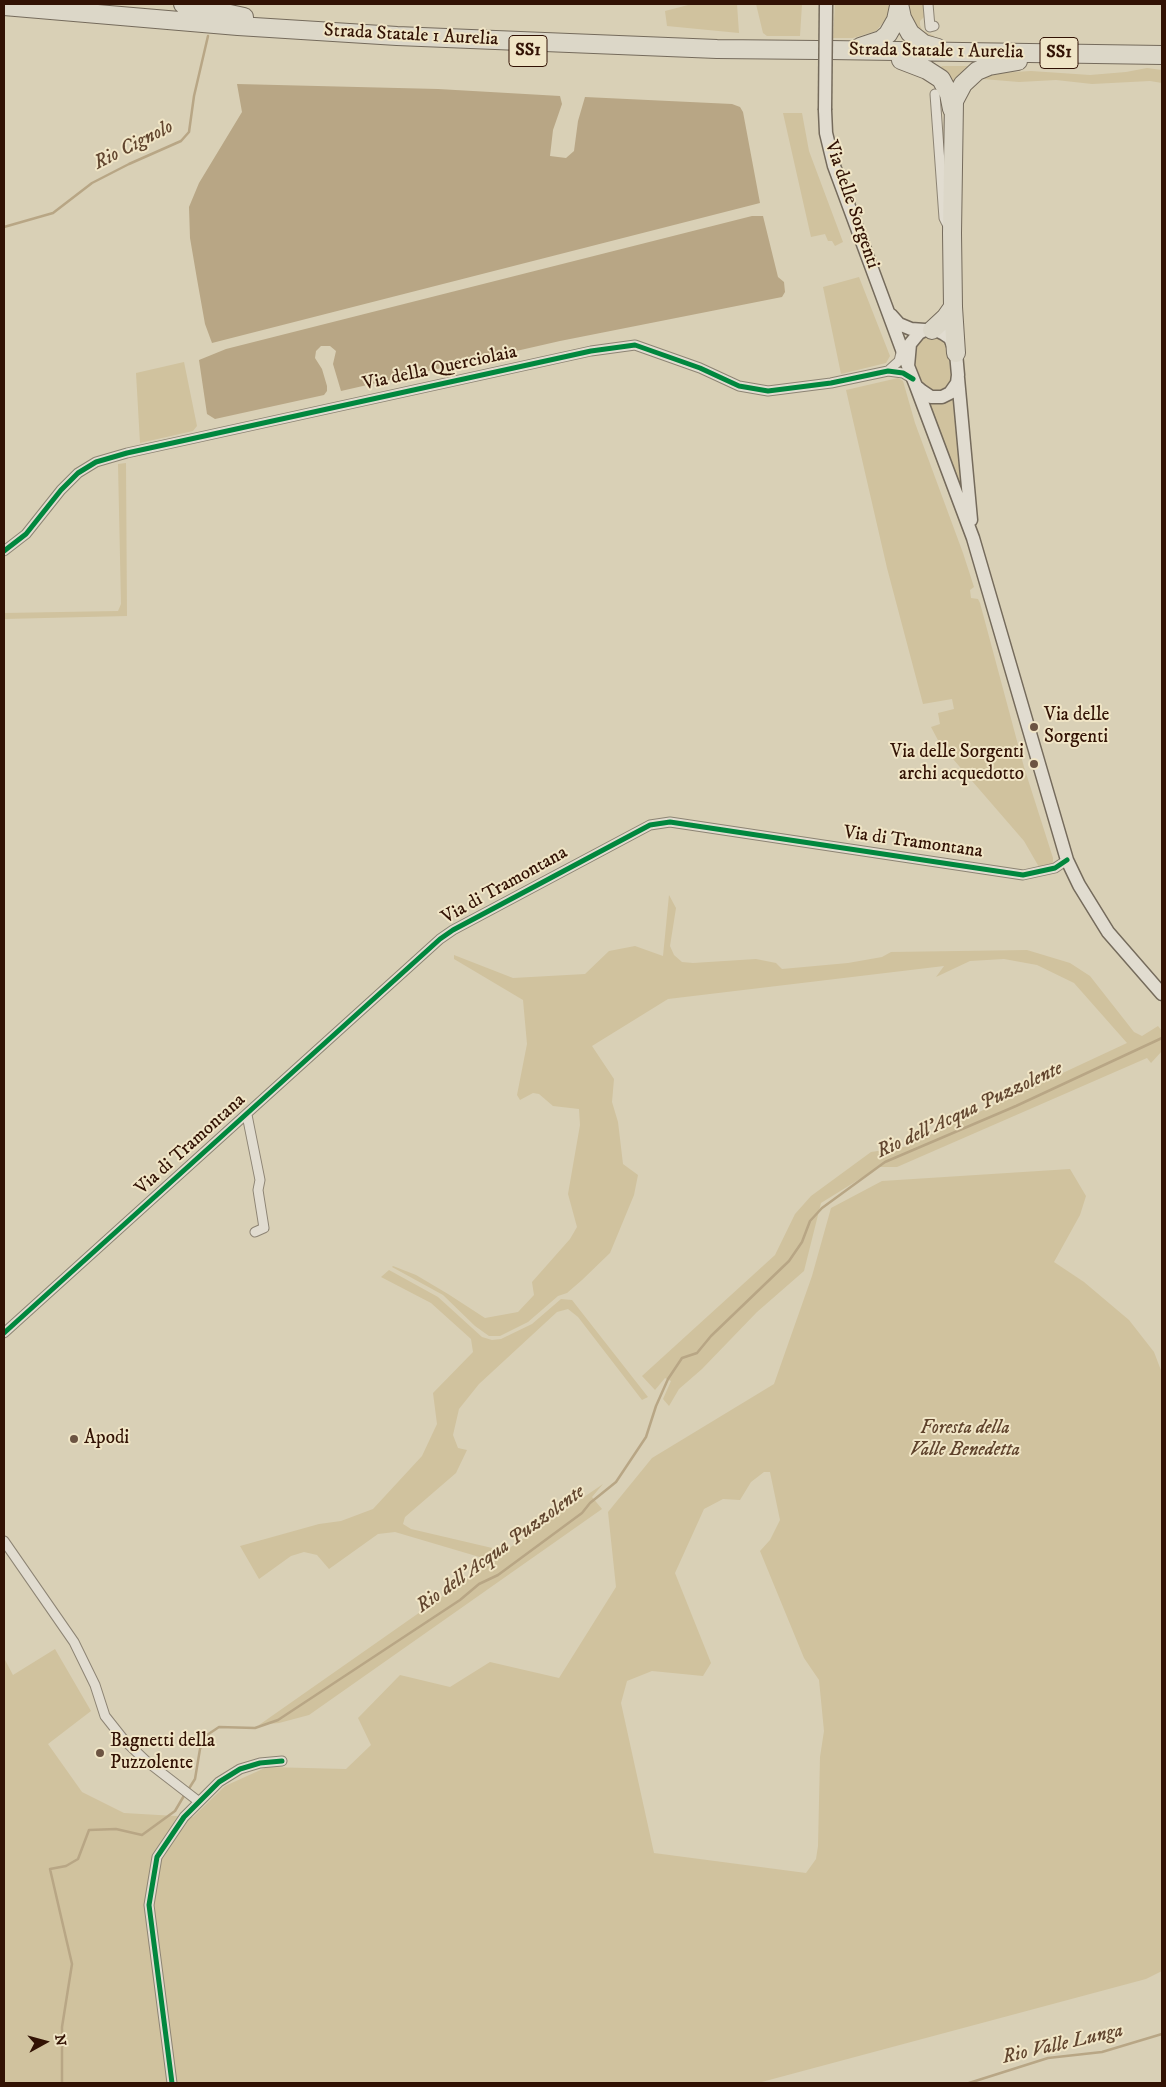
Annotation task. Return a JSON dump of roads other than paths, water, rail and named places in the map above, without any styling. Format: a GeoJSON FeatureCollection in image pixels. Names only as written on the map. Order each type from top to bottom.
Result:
{"type":"FeatureCollection","features":[{"type":"Feature","properties":{"kind":"highway"},"geometry":{"type":"LineString","coordinates":[[183,4],[199,21],[239,26]]}},
{"type":"Feature","properties":{"kind":"highway"},"geometry":{"type":"LineString","coordinates":[[899,5],[906,26],[916,39],[924,44],[956,52]]}},
{"type":"Feature","properties":{"kind":"highway"},"geometry":{"type":"LineString","coordinates":[[827,54],[865,46],[881,40],[892,27],[899,5]]}},
{"type":"Feature","properties":{"kind":"highway","name":"Strada Statale 1 Aurelia"},"geometry":{"type":"LineString","coordinates":[[4,6],[199,21],[424,46],[630,56],[956,52],[1162,55]]}},
{"type":"Feature","properties":{"kind":"highway","name":"Strada Statale 1 Aurelia"},"geometry":{"type":"LineString","coordinates":[[4,15],[199,21]]}},
{"type":"Feature","properties":{"kind":"highway","name":"Strada Statale 1 Aurelia"},"geometry":{"type":"LineString","coordinates":[[239,26],[557,44],[827,54],[901,60],[1162,63]]}},
{"type":"Feature","properties":{"kind":"highway"},"geometry":{"type":"LineString","coordinates":[[901,60],[927,70],[941,79],[949,94],[953,112]]}},
{"type":"Feature","properties":{"kind":"highway"},"geometry":{"type":"LineString","coordinates":[[956,353],[952,233],[953,112],[958,91],[969,76],[989,66],[1018,61]]}},
{"type":"Feature","properties":{"kind":"highway"},"geometry":{"type":"LineString","coordinates":[[929,330],[946,317],[953,307]]}},
{"type":"Feature","properties":{"kind":"main road","name":"Via delle Sorgenti"},"geometry":{"type":"LineString","coordinates":[[826,4],[826,133],[834,166],[973,538],[1067,860],[1079,885],[1108,932],[1162,994]]}},
{"type":"Feature","properties":{"kind":"main road","name":"Via delle Sorgenti"},"geometry":{"type":"LineString","coordinates":[[890,314],[899,324],[911,329],[938,331],[950,338],[956,353],[973,538]]}},
{"type":"Feature","properties":{"kind":"main road"},"geometry":{"type":"LineString","coordinates":[[908,366],[910,344],[919,333],[929,330]]}},
{"type":"Feature","properties":{"kind":"main road"},"geometry":{"type":"LineString","coordinates":[[915,382],[931,397],[942,397],[950,393],[957,383],[958,375]]}},
{"type":"Feature","properties":{"kind":"street"},"geometry":{"type":"LineString","coordinates":[[928,4],[930,26],[934,26]]}},
{"type":"Feature","properties":{"kind":"street"},"geometry":{"type":"LineString","coordinates":[[935,94],[944,218],[952,233]]}},
{"type":"Feature","properties":{"kind":"street","name":"Via della Querciolaia"},"geometry":{"type":"LineString","coordinates":[[4,551],[26,534],[61,490],[78,473],[96,462],[127,453],[591,351],[635,345],[692,365],[739,386],[768,391],[831,383],[888,371],[903,373],[915,382]]}},
{"type":"Feature","properties":{"kind":"street"},"geometry":{"type":"LineString","coordinates":[[888,371],[899,361],[902,348]]}},
{"type":"Feature","properties":{"kind":"street","name":"Via di Tramontana"},"geometry":{"type":"LineString","coordinates":[[4,1333],[440,939],[453,930],[650,825],[670,822],[1023,875],[1055,868],[1067,860]]}},
{"type":"Feature","properties":{"kind":"street"},"geometry":{"type":"LineString","coordinates":[[247,1115],[260,1180],[258,1190],[264,1228],[255,1232]]}},
{"type":"Feature","properties":{"kind":"street"},"geometry":{"type":"LineString","coordinates":[[4,1541],[74,1642],[95,1685],[105,1716],[124,1740],[145,1760],[198,1801]]}},
{"type":"Feature","properties":{"kind":"street"},"geometry":{"type":"LineString","coordinates":[[172,2083],[149,1905],[158,1857],[180,1823],[198,1801],[219,1782],[240,1769],[260,1763],[282,1761]]}},
{"type":"Feature","properties":{"kind":"waterway","name":"Rio Cignolo"},"geometry":{"type":"LineString","coordinates":[[4,227],[53,213],[92,183],[181,141],[189,132],[194,96],[208,36]]}},
{"type":"Feature","properties":{"kind":"waterway","name":"Rio dell'Acqua Puzzolente"},"geometry":{"type":"LineString","coordinates":[[188,1790],[195,1779],[200,1749],[207,1735],[219,1727],[255,1728],[278,1720],[460,1600],[479,1584],[498,1575],[582,1513],[590,1503],[616,1482],[646,1437],[656,1406],[668,1379],[682,1358],[697,1353],[711,1336],[789,1261],[802,1242],[810,1221],[822,1208],[885,1162],[1016,1106],[1162,1038]]}},
{"type":"Feature","properties":{"kind":"waterway"},"geometry":{"type":"LineString","coordinates":[[62,2083],[62,2027],[72,1964],[50,1869],[66,1866],[78,1859],[89,1830],[116,1829],[142,1835],[175,1811],[185,1794]]}},
{"type":"Feature","properties":{"kind":"waterway","name":"Rio Valle Lunga"},"geometry":{"type":"LineString","coordinates":[[969,2083],[1048,2058],[1102,2052],[1162,2034]]}},
{"type":"Feature","properties":{"kind":"place","name":"Via delle Sorgenti"},"geometry":{"type":"Point","coordinates":[1034,727]}},
{"type":"Feature","properties":{"kind":"place","name":"Via delle Sorgenti archi acquedotto"},"geometry":{"type":"Point","coordinates":[1034,764]}},
{"type":"Feature","properties":{"kind":"place","name":"Apodi"},"geometry":{"type":"Point","coordinates":[74,1439]}},
{"type":"Feature","properties":{"kind":"place","name":"Bagnetti della Puzzolente"},"geometry":{"type":"Point","coordinates":[100,1753]}},
{"type":"Feature","properties":{"kind":"park label","name":"Foresta della Valle Benedetta"},"geometry":{"type":"Point","coordinates":[965,1440]}}]}
